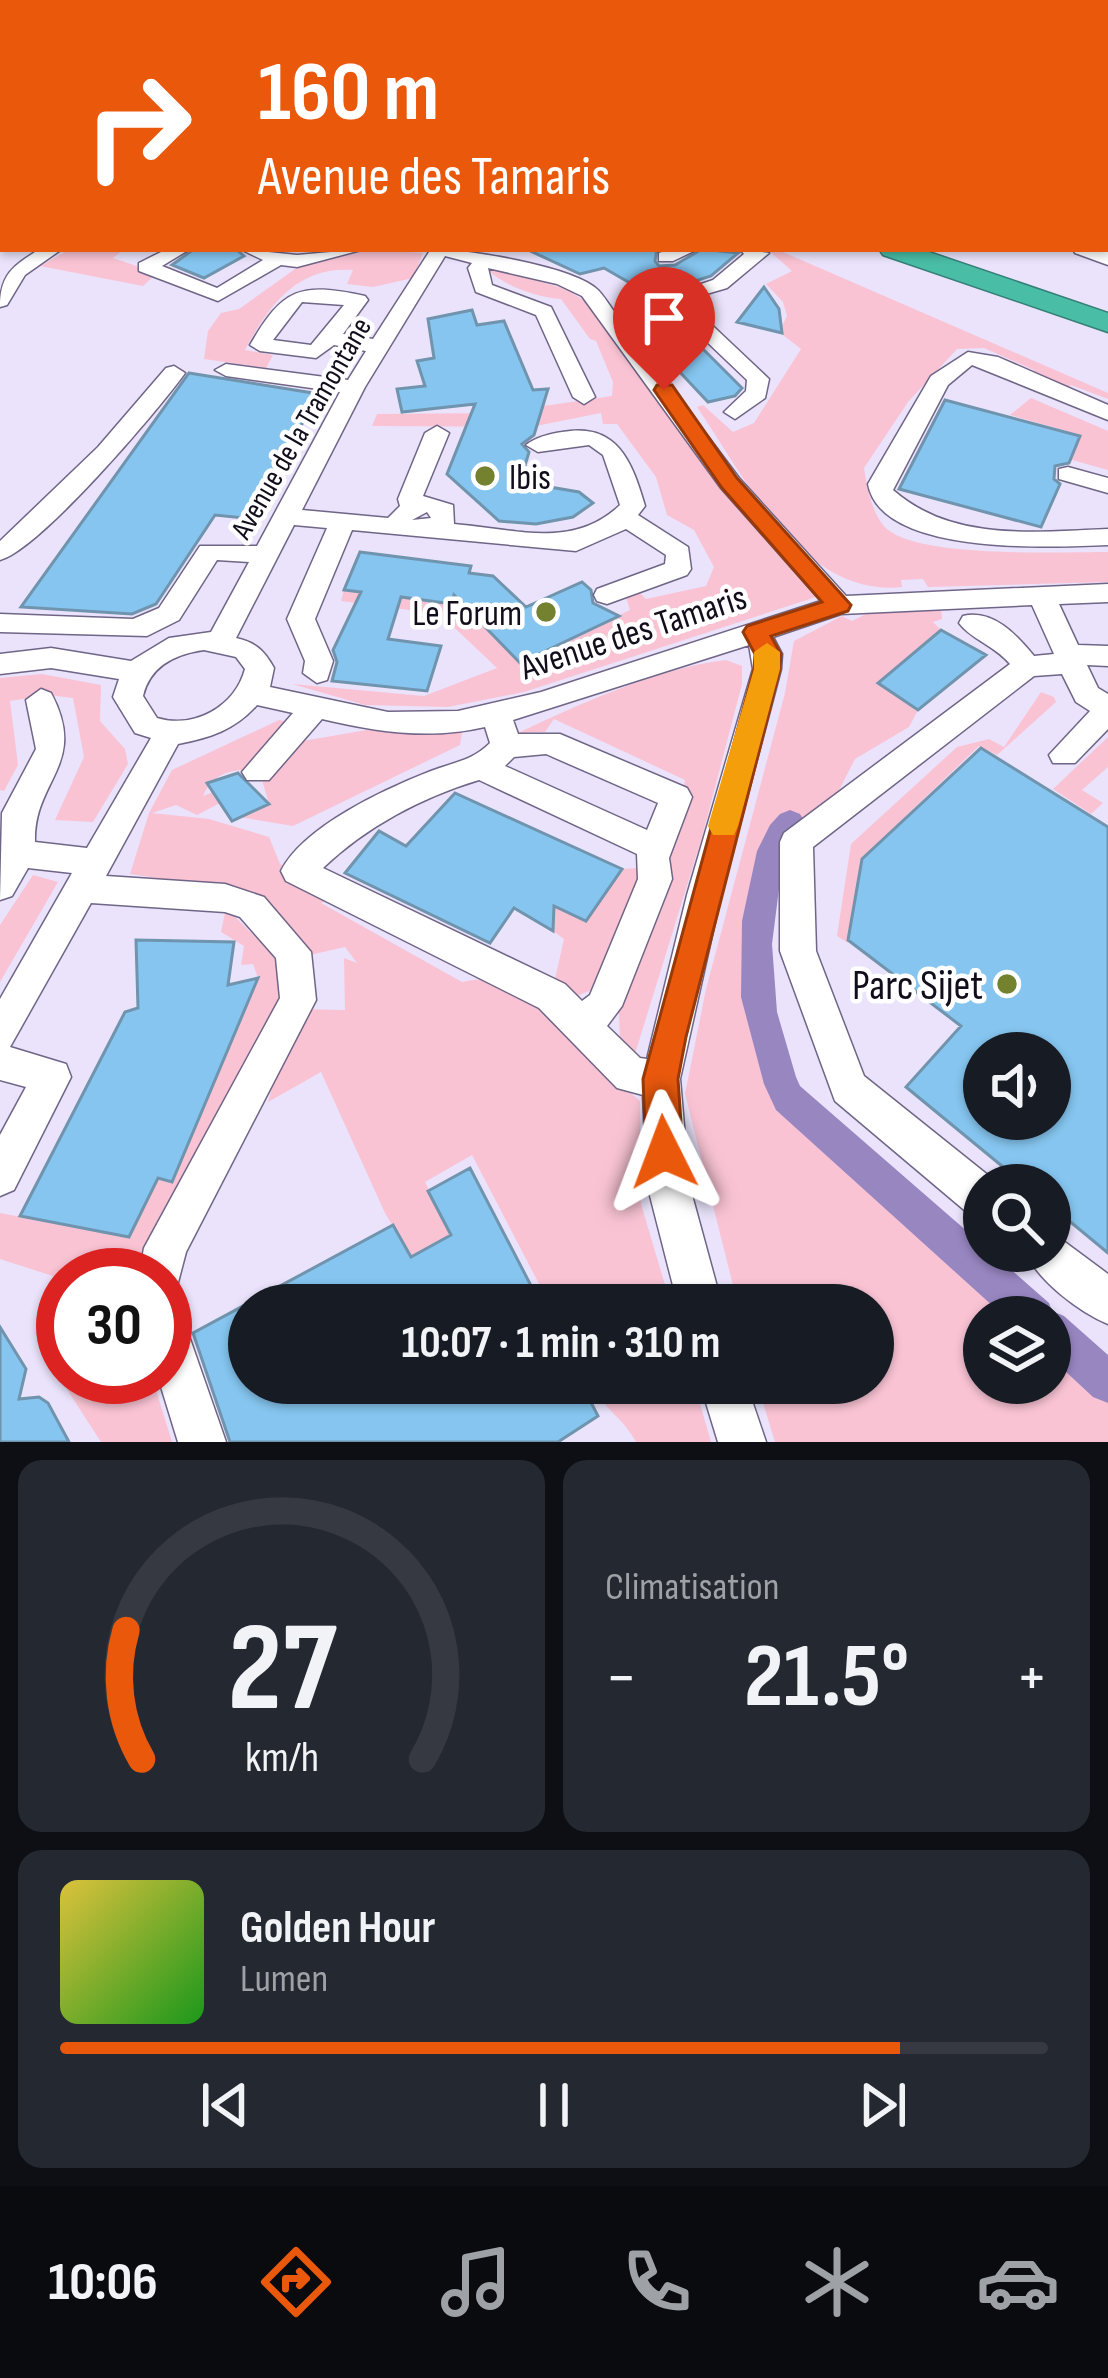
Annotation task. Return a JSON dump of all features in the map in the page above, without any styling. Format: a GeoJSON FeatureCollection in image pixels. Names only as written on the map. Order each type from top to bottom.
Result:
{"type":"FeatureCollection","features":[{"type":"Feature","properties":{"kind":"highway"},"geometry":{"type":"LineString","coordinates":[[902,252],[1108,323]]}},
{"type":"Feature","properties":{"kind":"highway"},"geometry":{"type":"LineString","coordinates":[[963,252],[1108,302]]}},
{"type":"Feature","properties":{"kind":"street"},"geometry":{"type":"LineString","coordinates":[[0,301],[18,271],[48,252]]}},
{"type":"Feature","properties":{"kind":"street"},"geometry":{"type":"LineString","coordinates":[[175,252],[146,267],[218,296],[278,259]]}},
{"type":"Feature","properties":{"kind":"street"},"geometry":{"type":"LineString","coordinates":[[258,252],[297,262],[342,252]]}},
{"type":"Feature","properties":{"kind":"street","name":"Avenue de la Tramontane"},"geometry":{"type":"LineString","coordinates":[[220,641],[354,387],[438,252]]}},
{"type":"Feature","properties":{"kind":"street"},"geometry":{"type":"LineString","coordinates":[[455,252],[577,286],[595,298],[730,483],[839,605]]}},
{"type":"Feature","properties":{"kind":"street"},"geometry":{"type":"LineString","coordinates":[[666,257],[680,252]]}},
{"type":"Feature","properties":{"kind":"street"},"geometry":{"type":"LineString","coordinates":[[605,314],[690,296],[720,284],[757,252]]}},
{"type":"Feature","properties":{"kind":"street"},"geometry":{"type":"LineString","coordinates":[[486,258],[478,268],[483,288],[544,311],[584,397]]}},
{"type":"Feature","properties":{"kind":"street"},"geometry":{"type":"LineString","coordinates":[[605,314],[704,313],[753,279]]}},
{"type":"Feature","properties":{"kind":"street"},"geometry":{"type":"LineString","coordinates":[[690,315],[758,379],[758,393],[735,412]]}},
{"type":"Feature","properties":{"kind":"street"},"geometry":{"type":"LineString","coordinates":[[329,338],[380,347]]}},
{"type":"Feature","properties":{"kind":"street"},"geometry":{"type":"LineString","coordinates":[[1108,412],[990,362],[968,358],[939,381],[880,484],[880,492],[904,514],[990,540],[1108,537]]}},
{"type":"Feature","properties":{"kind":"street"},"geometry":{"type":"LineString","coordinates":[[226,370],[354,387]]}},
{"type":"Feature","properties":{"kind":"street"},"geometry":{"type":"LineString","coordinates":[[0,552],[23,540],[57,499],[128,434],[174,373]]}},
{"type":"Feature","properties":{"kind":"street"},"geometry":{"type":"LineString","coordinates":[[405,517],[437,433]]}},
{"type":"Feature","properties":{"kind":"street"},"geometry":{"type":"LineString","coordinates":[[283,516],[344,521],[405,517],[426,503],[444,510],[443,522],[428,530],[576,544],[622,518],[633,506],[623,470],[604,441],[591,434],[538,446]]}},
{"type":"Feature","properties":{"kind":"street"},"geometry":{"type":"LineString","coordinates":[[1068,474],[1108,486]]}},
{"type":"Feature","properties":{"kind":"street"},"geometry":{"type":"LineString","coordinates":[[607,596],[678,569],[679,553],[656,533],[622,518]]}},
{"type":"Feature","properties":{"kind":"street"},"geometry":{"type":"LineString","coordinates":[[317,673],[319,661],[301,619],[344,521]]}},
{"type":"Feature","properties":{"kind":"street"},"geometry":{"type":"LineString","coordinates":[[0,623],[137,629],[169,614],[208,552],[263,554]]}},
{"type":"Feature","properties":{"kind":"street","name":"Avenue des Tamaris"},"geometry":{"type":"LineString","coordinates":[[254,694],[314,710],[421,724],[496,743],[756,632],[839,605],[1108,593]]}},
{"type":"Feature","properties":{"kind":"street"},"geometry":{"type":"LineString","coordinates":[[1041,594],[1084,658],[1087,695],[1108,710],[1064,755]]}},
{"type":"Feature","properties":{"kind":"street"},"geometry":{"type":"LineString","coordinates":[[974,623],[1004,638],[1027,666]]}},
{"type":"Feature","properties":{"kind":"street"},"geometry":{"type":"LineString","coordinates":[[694,1284],[668,1184],[661,1079],[704,895],[767,669],[768,654],[756,632]]}},
{"type":"Feature","properties":{"kind":"street"},"geometry":{"type":"LineString","coordinates":[[220,641],[236,646],[257,666],[254,694],[220,723],[170,731],[154,727],[131,710],[128,698],[136,672],[173,646],[220,641]]}},
{"type":"Feature","properties":{"kind":"street"},"geometry":{"type":"LineString","coordinates":[[0,664],[51,658],[136,672]]}},
{"type":"Feature","properties":{"kind":"street"},"geometry":{"type":"LineString","coordinates":[[963,1182],[849,1088],[798,951],[796,842],[1027,666],[1084,658]]}},
{"type":"Feature","properties":{"kind":"street"},"geometry":{"type":"LineString","coordinates":[[0,886],[19,853],[9,812],[47,765],[51,749],[41,700]]}},
{"type":"Feature","properties":{"kind":"street"},"geometry":{"type":"LineString","coordinates":[[258,772],[314,710]]}},
{"type":"Feature","properties":{"kind":"street"},"geometry":{"type":"LineString","coordinates":[[0,1034],[170,731]]}},
{"type":"Feature","properties":{"kind":"street"},"geometry":{"type":"LineString","coordinates":[[581,1024],[604,1006],[655,879],[652,858],[676,796],[549,742],[496,743],[440,780],[343,829],[298,871],[552,997],[631,1075],[661,1079]]}},
{"type":"Feature","properties":{"kind":"street"},"geometry":{"type":"LineString","coordinates":[[496,743],[498,779],[656,848]]}},
{"type":"Feature","properties":{"kind":"street"},"geometry":{"type":"LineString","coordinates":[[19,853],[89,876],[225,898],[252,907],[293,952],[298,1000],[165,1248]]}},
{"type":"Feature","properties":{"kind":"street"},"geometry":{"type":"LineString","coordinates":[[0,1062],[52,1077],[0,1176]]}},
{"type":"Feature","properties":{"kind":"street"},"geometry":{"type":"LineString","coordinates":[[1071,1272],[1108,1302]]}},
{"type":"Feature","properties":{"kind":"street"},"geometry":{"type":"LineString","coordinates":[[190,1404],[202,1442]]}},
{"type":"Feature","properties":{"kind":"street"},"geometry":{"type":"LineString","coordinates":[[730,1404],[742,1442]]}},
{"type":"Feature","properties":{"kind":"shaded area"},"geometry":{"type":"Polygon","coordinates":[[[65,252],[120,252],[113,258],[157,273],[143,286],[40,266],[65,252]]]}},
{"type":"Feature","properties":{"kind":"shaded area"},"geometry":{"type":"Polygon","coordinates":[[[360,252],[423,253],[413,278],[373,287],[347,284],[353,270],[333,270],[316,274],[287,292],[245,350],[273,355],[266,368],[204,359],[208,331],[221,313],[239,309],[298,267],[360,252]]]}},
{"type":"Feature","properties":{"kind":"shaded area"},"geometry":{"type":"Polygon","coordinates":[[[770,252],[783,252],[1108,393],[1108,399],[1071,385],[1063,391],[1030,377],[1034,370],[984,348],[957,349],[908,402],[864,468],[878,517],[887,529],[904,538],[959,549],[1108,552],[1108,582],[928,587],[923,579],[901,580],[902,587],[866,585],[834,573],[806,553],[756,497],[697,407],[703,405],[733,432],[754,423],[801,349],[779,332],[787,316],[783,302],[766,284],[792,271],[770,252]]]}},
{"type":"Feature","properties":{"kind":"shaded area"},"geometry":{"type":"Polygon","coordinates":[[[485,266],[566,289],[588,303],[711,474],[816,597],[524,692],[448,707],[365,705],[292,684],[424,696],[497,668],[440,614],[341,601],[344,590],[459,601],[520,663],[630,610],[626,597],[637,590],[646,599],[706,586],[714,567],[694,530],[667,515],[656,477],[617,424],[603,424],[601,413],[531,427],[372,426],[377,414],[496,413],[612,396],[613,382],[596,341],[561,299],[519,289],[485,266]]]}},
{"type":"Feature","properties":{"kind":"shaded area"},"geometry":{"type":"Polygon","coordinates":[[[1031,398],[1108,431],[1108,470],[1072,460],[1081,435],[1010,415],[1031,398]]]}},
{"type":"Feature","properties":{"kind":"shaded area"},"geometry":{"type":"Polygon","coordinates":[[[941,609],[942,619],[933,622],[941,630],[879,683],[918,710],[909,727],[855,759],[835,798],[802,822],[785,818],[770,830],[756,870],[749,981],[757,1054],[783,1103],[963,1262],[963,1272],[975,1272],[1002,1296],[963,1296],[963,1404],[1071,1404],[1071,1356],[1108,1389],[1108,1442],[775,1442],[763,1404],[894,1404],[894,1284],[733,1284],[685,1094],[706,989],[785,693],[794,641],[842,616],[852,621],[870,612],[941,609]]]}},
{"type":"Feature","properties":{"kind":"shaded area"},"geometry":{"type":"Polygon","coordinates":[[[726,660],[742,666],[742,684],[702,837],[635,1054],[620,1038],[618,995],[660,859],[676,832],[685,780],[554,719],[545,732],[518,733],[647,679],[726,660]]]}},
{"type":"Feature","properties":{"kind":"shaded area"},"geometry":{"type":"Polygon","coordinates":[[[42,674],[101,685],[100,721],[125,749],[128,764],[93,822],[55,820],[84,757],[73,698],[48,695],[10,701],[18,765],[4,791],[0,790],[0,678],[42,674]]]}},
{"type":"Feature","properties":{"kind":"shaded area"},"geometry":{"type":"Polygon","coordinates":[[[1041,692],[1056,702],[997,755],[979,746],[862,858],[848,943],[837,936],[851,844],[957,747],[989,739],[1004,747],[1041,692]]]}},
{"type":"Feature","properties":{"kind":"shaded area"},"geometry":{"type":"Polygon","coordinates":[[[279,720],[295,723],[255,770],[224,774],[212,782],[203,796],[213,792],[220,803],[197,815],[176,805],[152,813],[209,819],[269,837],[280,864],[337,894],[321,903],[462,982],[503,981],[546,1005],[590,1057],[640,1101],[641,1204],[665,1284],[539,1284],[472,1155],[425,1182],[451,1235],[411,1257],[385,1213],[321,1072],[268,1102],[294,1009],[345,1010],[344,958],[357,963],[345,947],[310,955],[248,892],[130,874],[149,813],[172,770],[279,720]]]}},
{"type":"Feature","properties":{"kind":"shaded area"},"geometry":{"type":"Polygon","coordinates":[[[390,726],[462,732],[460,745],[293,826],[239,817],[269,804],[261,776],[297,742],[390,726]]]}},
{"type":"Feature","properties":{"kind":"shaded area"},"geometry":{"type":"Polygon","coordinates":[[[1108,737],[1108,767],[1082,790],[1103,803],[1091,814],[1053,789],[1108,737]]]}},
{"type":"Feature","properties":{"kind":"shaded area"},"geometry":{"type":"Polygon","coordinates":[[[638,868],[640,878],[596,988],[577,996],[564,991],[555,979],[564,939],[553,931],[554,906],[586,921],[622,869],[638,868]]]}},
{"type":"Feature","properties":{"kind":"shaded area"},"geometry":{"type":"Polygon","coordinates":[[[33,875],[58,882],[0,982],[0,925],[33,875]]]}},
{"type":"Feature","properties":{"kind":"shaded area"},"geometry":{"type":"Polygon","coordinates":[[[226,908],[281,962],[277,1009],[155,1248],[36,1248],[36,1271],[0,1259],[0,1213],[128,1237],[158,1178],[172,1181],[258,978],[253,964],[241,965],[244,946],[221,932],[226,908]]]}},
{"type":"Feature","properties":{"kind":"shaded area"},"geometry":{"type":"Polygon","coordinates":[[[76,1404],[160,1404],[172,1442],[101,1442],[76,1404]]]}},
{"type":"Feature","properties":{"kind":"shaded area"},"geometry":{"type":"Polygon","coordinates":[[[605,1404],[700,1404],[711,1442],[636,1442],[605,1404]]]}},
{"type":"Feature","properties":{"kind":"building"},"geometry":{"type":"Polygon","coordinates":[[[190,252],[239,252],[244,256],[204,278],[172,265],[190,252]]]}},
{"type":"Feature","properties":{"kind":"building"},"geometry":{"type":"Polygon","coordinates":[[[532,252],[656,252],[659,266],[675,265],[697,252],[738,253],[711,276],[651,295],[604,268],[580,274],[532,252]]]}},
{"type":"Feature","properties":{"kind":"building"},"geometry":{"type":"Polygon","coordinates":[[[764,287],[779,309],[782,333],[737,322],[764,287]]]}},
{"type":"Feature","properties":{"kind":"building"},"geometry":{"type":"Polygon","coordinates":[[[472,310],[477,325],[504,321],[533,390],[548,389],[534,435],[522,444],[529,452],[520,482],[579,492],[593,503],[573,517],[536,524],[499,521],[447,474],[475,404],[402,412],[397,389],[425,386],[417,361],[434,358],[428,319],[472,310]]]}},
{"type":"Feature","properties":{"kind":"building"},"geometry":{"type":"Polygon","coordinates":[[[681,327],[742,388],[735,396],[708,402],[645,335],[681,327]]]}},
{"type":"Feature","properties":{"kind":"building"},"geometry":{"type":"Polygon","coordinates":[[[189,373],[319,394],[254,509],[244,518],[215,515],[156,604],[132,614],[21,607],[189,373]]]}},
{"type":"Feature","properties":{"kind":"building"},"geometry":{"type":"Polygon","coordinates":[[[945,400],[1080,436],[1069,463],[1055,466],[1054,479],[1060,484],[1041,527],[899,489],[945,400]]]}},
{"type":"Feature","properties":{"kind":"building","name":"Le Forum"},"geometry":{"type":"Polygon","coordinates":[[[360,552],[471,566],[469,573],[493,576],[526,607],[582,582],[591,590],[593,603],[619,616],[520,663],[454,595],[452,604],[401,597],[388,639],[441,646],[427,691],[332,681],[337,662],[333,650],[361,592],[344,590],[360,552]]]}},
{"type":"Feature","properties":{"kind":"building"},"geometry":{"type":"Polygon","coordinates":[[[941,630],[986,655],[918,710],[878,683],[941,630]]]}},
{"type":"Feature","properties":{"kind":"building","name":"Parc Sijet"},"geometry":{"type":"Polygon","coordinates":[[[981,748],[1108,827],[1108,1253],[1071,1222],[1071,1164],[1000,1164],[970,1140],[1071,1140],[1071,1032],[963,1032],[963,1134],[906,1087],[961,1026],[848,940],[862,859],[981,748]]]}},
{"type":"Feature","properties":{"kind":"building"},"geometry":{"type":"Polygon","coordinates":[[[238,773],[269,804],[232,821],[207,783],[238,773]]]}},
{"type":"Feature","properties":{"kind":"building"},"geometry":{"type":"Polygon","coordinates":[[[455,793],[622,869],[586,921],[554,906],[553,931],[514,908],[490,943],[345,873],[379,831],[406,846],[455,793]]]}},
{"type":"Feature","properties":{"kind":"building"},"geometry":{"type":"Polygon","coordinates":[[[136,940],[234,942],[228,985],[258,978],[172,1182],[158,1178],[129,1237],[20,1216],[125,1012],[138,1008],[136,940]]]}},
{"type":"Feature","properties":{"kind":"building"},"geometry":{"type":"Polygon","coordinates":[[[470,1168],[530,1284],[284,1284],[393,1225],[411,1257],[451,1235],[428,1191],[470,1168]]]}},
{"type":"Feature","properties":{"kind":"building"},"geometry":{"type":"Polygon","coordinates":[[[228,1314],[228,1404],[592,1404],[598,1416],[558,1442],[230,1442],[193,1333],[228,1314]]]}},
{"type":"Feature","properties":{"kind":"building"},"geometry":{"type":"Polygon","coordinates":[[[0,1327],[26,1369],[19,1399],[36,1397],[36,1404],[49,1404],[69,1442],[0,1442],[0,1327]]]}},
{"type":"Feature","properties":{"kind":"waterway"},"geometry":{"type":"LineString","coordinates":[[790,822],[780,834],[766,873],[755,965],[767,1042],[788,1098],[1011,1296]]}},
{"type":"Feature","properties":{"kind":"waterway"},"geometry":{"type":"LineString","coordinates":[[1071,1349],[1108,1382]]}},
{"type":"Feature","properties":{"kind":"slow traffic"},"geometry":{"type":"LineString","coordinates":[[723,826],[767,669],[767,652]]}},
{"type":"Feature","properties":{"kind":"place","name":"Ibis"},"geometry":{"type":"Point","coordinates":[485,476]}},
{"type":"Feature","properties":{"kind":"place","name":"Le Forum"},"geometry":{"type":"Point","coordinates":[546,612]}},
{"type":"Feature","properties":{"kind":"place","name":"Parc Sijet"},"geometry":{"type":"Point","coordinates":[1007,984]}},
{"type":"Feature","properties":{"kind":"route"},"geometry":{"type":"LineString","coordinates":[[664,390],[730,483],[839,605],[756,632],[768,654],[767,669],[669,1037],[661,1079],[664,1152]]}}]}
